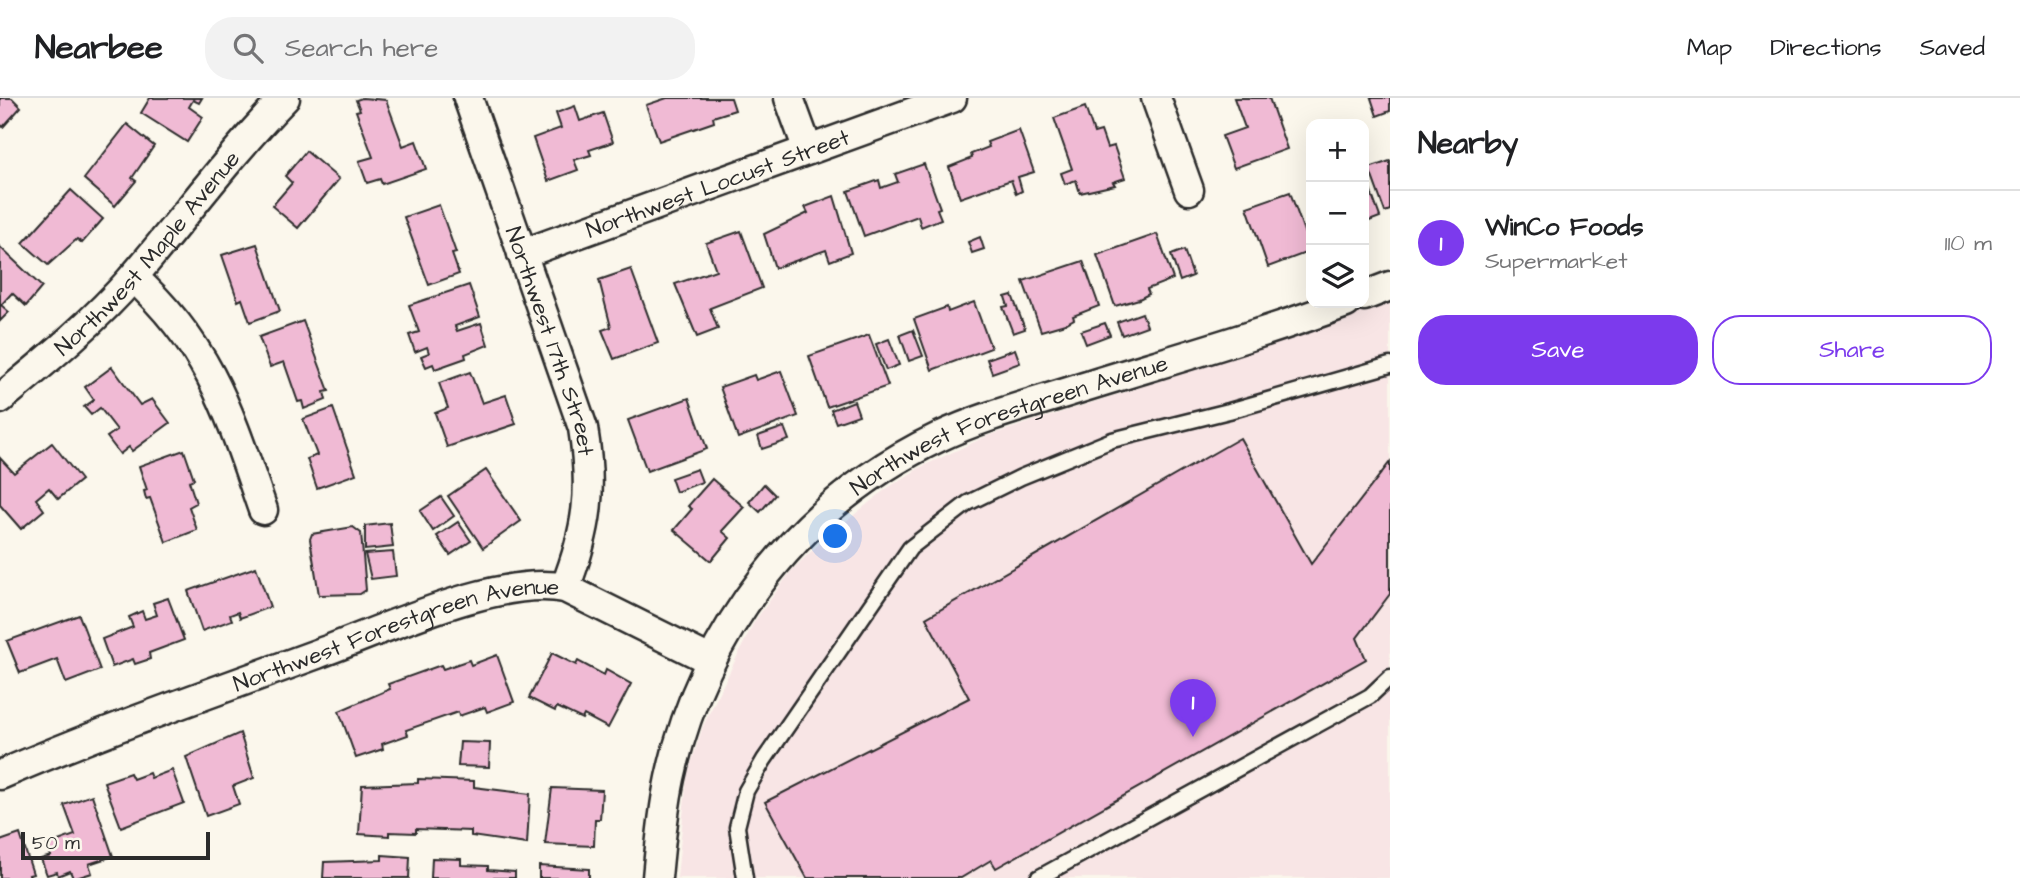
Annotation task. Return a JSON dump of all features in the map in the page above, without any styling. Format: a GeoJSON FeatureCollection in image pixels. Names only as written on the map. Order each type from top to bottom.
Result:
{"type":"FeatureCollection","features":[{"type":"Feature","properties":{"kind":"street","name":"Northwest Maple Avenue"},"geometry":{"type":"LineString","coordinates":[[0,399],[51,357],[133,277],[258,125],[285,98]]}},
{"type":"Feature","properties":{"kind":"street","name":"Northwest 17th Street"},"geometry":{"type":"LineString","coordinates":[[468,98],[583,428],[590,469],[586,524],[565,588]]}},
{"type":"Feature","properties":{"kind":"street"},"geometry":{"type":"LineString","coordinates":[[789,98],[808,150]]}},
{"type":"Feature","properties":{"kind":"street","name":"Northwest Locust Street"},"geometry":{"type":"LineString","coordinates":[[522,254],[952,98]]}},
{"type":"Feature","properties":{"kind":"street"},"geometry":{"type":"LineString","coordinates":[[1156,98],[1189,190]]}},
{"type":"Feature","properties":{"kind":"street"},"geometry":{"type":"LineString","coordinates":[[133,277],[164,307],[201,355],[227,404],[263,510]]}},
{"type":"Feature","properties":{"kind":"street"},"geometry":{"type":"LineString","coordinates":[[1369,294],[1390,286]]}},
{"type":"Feature","properties":{"kind":"street","name":"Northwest Forestgreen Avenue"},"geometry":{"type":"LineString","coordinates":[[0,775],[80,740],[465,600],[542,584],[565,588],[710,660],[761,580],[785,550],[855,486],[902,456],[986,418],[1332,308]]}},
{"type":"Feature","properties":{"kind":"street"},"geometry":{"type":"LineString","coordinates":[[657,878],[670,780],[681,737],[710,660]]}},
{"type":"Feature","properties":{"kind":"lane"},"geometry":{"type":"LineString","coordinates":[[744,878],[737,827],[746,791],[779,737],[910,548],[968,503],[1021,477],[1112,440],[1390,366]]}},
{"type":"Feature","properties":{"kind":"lane"},"geometry":{"type":"LineString","coordinates":[[1038,878],[1370,696],[1390,677]]}},
{"type":"Feature","properties":{"kind":"shaded area"},"geometry":{"type":"Polygon","coordinates":[[[1390,300],[1390,878],[677,878],[687,776],[703,726],[754,622],[792,570],[823,540],[886,489],[921,467],[987,436],[1299,337],[1390,300]]]}},
{"type":"Feature","properties":{"kind":"building"},"geometry":{"type":"Polygon","coordinates":[[[0,98],[12,98],[21,107],[3,127],[0,124],[0,98]]]}},
{"type":"Feature","properties":{"kind":"building"},"geometry":{"type":"Polygon","coordinates":[[[150,98],[202,98],[199,103],[193,100],[189,107],[203,117],[187,142],[141,113],[150,98]]]}},
{"type":"Feature","properties":{"kind":"building"},"geometry":{"type":"Polygon","coordinates":[[[667,98],[731,98],[735,110],[713,117],[714,122],[659,141],[646,105],[667,98]]]}},
{"type":"Feature","properties":{"kind":"building"},"geometry":{"type":"Polygon","coordinates":[[[1234,98],[1269,98],[1287,149],[1234,168],[1222,136],[1245,128],[1234,98]]]}},
{"type":"Feature","properties":{"kind":"building"},"geometry":{"type":"Polygon","coordinates":[[[1371,98],[1390,98],[1390,111],[1377,116],[1371,98]]]}},
{"type":"Feature","properties":{"kind":"building"},"geometry":{"type":"Polygon","coordinates":[[[356,100],[386,100],[403,146],[416,141],[426,169],[382,184],[380,179],[367,183],[359,161],[373,157],[356,111],[360,110],[356,100]]]}},
{"type":"Feature","properties":{"kind":"building"},"geometry":{"type":"Polygon","coordinates":[[[575,106],[580,121],[603,113],[613,142],[589,150],[591,155],[574,160],[578,170],[548,181],[533,138],[561,128],[556,113],[575,106]]]}},
{"type":"Feature","properties":{"kind":"building"},"geometry":{"type":"Polygon","coordinates":[[[1085,107],[1094,133],[1101,131],[1107,148],[1114,146],[1125,178],[1113,182],[1115,185],[1080,193],[1076,180],[1065,184],[1061,173],[1072,169],[1054,118],[1085,107]]]}},
{"type":"Feature","properties":{"kind":"building"},"geometry":{"type":"Polygon","coordinates":[[[127,124],[154,146],[132,178],[136,181],[115,206],[84,179],[127,124]]]}},
{"type":"Feature","properties":{"kind":"building"},"geometry":{"type":"Polygon","coordinates":[[[1019,130],[1034,172],[1018,177],[1022,191],[1016,194],[1011,180],[960,198],[949,167],[972,158],[971,154],[989,147],[987,142],[1019,130]]]}},
{"type":"Feature","properties":{"kind":"building"},"geometry":{"type":"Polygon","coordinates":[[[306,151],[339,179],[298,228],[272,206],[292,183],[285,176],[306,151]]]}},
{"type":"Feature","properties":{"kind":"building"},"geometry":{"type":"Polygon","coordinates":[[[1390,161],[1390,210],[1385,212],[1369,168],[1390,161]]]}},
{"type":"Feature","properties":{"kind":"building"},"geometry":{"type":"Polygon","coordinates":[[[924,164],[940,208],[937,209],[941,219],[921,227],[918,216],[864,236],[848,191],[879,180],[881,188],[898,182],[895,174],[924,164]]]}},
{"type":"Feature","properties":{"kind":"building"},"geometry":{"type":"Polygon","coordinates":[[[1369,187],[1380,217],[1369,221],[1369,187]]]}},
{"type":"Feature","properties":{"kind":"building"},"geometry":{"type":"Polygon","coordinates":[[[71,190],[103,219],[82,243],[77,239],[48,265],[23,243],[71,190]]]}},
{"type":"Feature","properties":{"kind":"building"},"geometry":{"type":"Polygon","coordinates":[[[1290,192],[1306,237],[1306,253],[1268,267],[1247,207],[1290,192]]]}},
{"type":"Feature","properties":{"kind":"building"},"geometry":{"type":"Polygon","coordinates":[[[834,196],[851,253],[830,261],[826,250],[775,268],[764,234],[808,213],[805,207],[834,196]]]}},
{"type":"Feature","properties":{"kind":"building"},"geometry":{"type":"Polygon","coordinates":[[[439,205],[456,253],[452,254],[459,274],[429,285],[404,217],[439,205]]]}},
{"type":"Feature","properties":{"kind":"building"},"geometry":{"type":"Polygon","coordinates":[[[741,231],[762,288],[710,308],[718,329],[697,337],[675,284],[716,270],[706,243],[741,231]]]}},
{"type":"Feature","properties":{"kind":"building"},"geometry":{"type":"Polygon","coordinates":[[[1157,234],[1173,279],[1147,289],[1149,294],[1139,299],[1115,306],[1097,255],[1157,234]]]}},
{"type":"Feature","properties":{"kind":"building"},"geometry":{"type":"Polygon","coordinates":[[[980,237],[984,249],[972,253],[968,242],[980,237]]]}},
{"type":"Feature","properties":{"kind":"building"},"geometry":{"type":"Polygon","coordinates":[[[257,244],[280,311],[250,322],[242,299],[238,301],[222,255],[257,244]]]}},
{"type":"Feature","properties":{"kind":"building"},"geometry":{"type":"Polygon","coordinates":[[[0,247],[42,287],[26,306],[12,293],[1,305],[9,312],[0,321],[0,247]]]}},
{"type":"Feature","properties":{"kind":"building"},"geometry":{"type":"Polygon","coordinates":[[[1184,250],[1193,276],[1180,281],[1171,255],[1184,250]]]}},
{"type":"Feature","properties":{"kind":"building"},"geometry":{"type":"Polygon","coordinates":[[[1083,261],[1099,306],[1073,316],[1074,319],[1065,324],[1041,331],[1023,281],[1083,261]]]}},
{"type":"Feature","properties":{"kind":"building"},"geometry":{"type":"Polygon","coordinates":[[[631,269],[658,343],[614,359],[602,330],[611,327],[599,280],[631,269]]]}},
{"type":"Feature","properties":{"kind":"building"},"geometry":{"type":"Polygon","coordinates":[[[469,285],[480,317],[455,326],[457,331],[481,323],[488,345],[465,354],[466,358],[435,369],[433,364],[426,367],[421,356],[429,353],[427,347],[415,352],[409,335],[419,332],[409,305],[469,285]]]}},
{"type":"Feature","properties":{"kind":"building"},"geometry":{"type":"Polygon","coordinates":[[[1012,295],[1025,329],[1013,333],[1003,307],[1008,306],[1005,297],[1012,295]]]}},
{"type":"Feature","properties":{"kind":"building"},"geometry":{"type":"Polygon","coordinates":[[[974,302],[991,348],[932,370],[914,319],[947,307],[948,312],[974,302]]]}},
{"type":"Feature","properties":{"kind":"building"},"geometry":{"type":"Polygon","coordinates":[[[1142,313],[1147,326],[1122,335],[1117,322],[1142,313]]]}},
{"type":"Feature","properties":{"kind":"building"},"geometry":{"type":"Polygon","coordinates":[[[303,321],[329,391],[324,392],[326,400],[304,409],[302,401],[298,402],[284,362],[270,367],[259,337],[303,321]]]}},
{"type":"Feature","properties":{"kind":"building"},"geometry":{"type":"Polygon","coordinates":[[[1105,323],[1110,335],[1086,344],[1081,331],[1105,323]]]}},
{"type":"Feature","properties":{"kind":"building"},"geometry":{"type":"Polygon","coordinates":[[[913,330],[923,356],[909,361],[900,335],[913,330]]]}},
{"type":"Feature","properties":{"kind":"building"},"geometry":{"type":"Polygon","coordinates":[[[869,335],[888,386],[827,407],[809,356],[869,335]]]}},
{"type":"Feature","properties":{"kind":"building"},"geometry":{"type":"Polygon","coordinates":[[[889,339],[899,365],[886,370],[876,344],[889,339]]]}},
{"type":"Feature","properties":{"kind":"building"},"geometry":{"type":"Polygon","coordinates":[[[1015,349],[1020,363],[992,373],[987,359],[1015,349]]]}},
{"type":"Feature","properties":{"kind":"building"},"geometry":{"type":"Polygon","coordinates":[[[112,367],[140,405],[152,399],[170,423],[132,451],[129,447],[120,454],[107,437],[117,430],[100,408],[91,415],[84,407],[94,400],[85,387],[112,367]]]}},
{"type":"Feature","properties":{"kind":"building"},"geometry":{"type":"Polygon","coordinates":[[[781,371],[798,416],[738,438],[720,387],[754,375],[756,380],[781,371]]]}},
{"type":"Feature","properties":{"kind":"building"},"geometry":{"type":"Polygon","coordinates":[[[470,372],[482,403],[506,395],[516,424],[447,447],[435,413],[448,408],[439,383],[470,372]]]}},
{"type":"Feature","properties":{"kind":"building"},"geometry":{"type":"Polygon","coordinates":[[[689,398],[707,449],[647,471],[628,420],[689,398]]]}},
{"type":"Feature","properties":{"kind":"building"},"geometry":{"type":"Polygon","coordinates":[[[854,401],[859,415],[836,423],[831,410],[854,401]]]}},
{"type":"Feature","properties":{"kind":"building"},"geometry":{"type":"Polygon","coordinates":[[[333,408],[356,474],[317,488],[307,459],[317,455],[303,419],[333,408]]]}},
{"type":"Feature","properties":{"kind":"building"},"geometry":{"type":"Polygon","coordinates":[[[784,427],[789,440],[762,449],[758,436],[784,427]]]}},
{"type":"Feature","properties":{"kind":"building"},"geometry":{"type":"Polygon","coordinates":[[[1240,438],[1311,564],[1390,462],[1390,594],[1357,638],[1366,659],[996,868],[991,860],[961,878],[807,878],[765,802],[969,698],[926,618],[1240,438]]]}},
{"type":"Feature","properties":{"kind":"building"},"geometry":{"type":"Polygon","coordinates":[[[52,443],[81,480],[58,499],[49,488],[36,499],[44,510],[21,529],[0,505],[0,458],[14,473],[52,443]]]}},
{"type":"Feature","properties":{"kind":"building"},"geometry":{"type":"Polygon","coordinates":[[[184,450],[194,479],[189,481],[196,503],[189,507],[197,530],[166,542],[150,498],[146,499],[144,491],[147,490],[139,466],[184,450]]]}},
{"type":"Feature","properties":{"kind":"building"},"geometry":{"type":"Polygon","coordinates":[[[697,469],[702,482],[676,492],[671,478],[697,469]]]}},
{"type":"Feature","properties":{"kind":"building"},"geometry":{"type":"Polygon","coordinates":[[[486,470],[521,521],[483,548],[448,496],[486,470]]]}},
{"type":"Feature","properties":{"kind":"building"},"geometry":{"type":"Polygon","coordinates":[[[712,479],[744,507],[722,531],[730,538],[711,561],[674,530],[692,509],[688,506],[712,479]]]}},
{"type":"Feature","properties":{"kind":"building"},"geometry":{"type":"Polygon","coordinates":[[[764,484],[775,495],[760,512],[749,502],[764,484]]]}},
{"type":"Feature","properties":{"kind":"building"},"geometry":{"type":"Polygon","coordinates":[[[441,497],[454,516],[433,531],[420,511],[441,497]]]}},
{"type":"Feature","properties":{"kind":"building"},"geometry":{"type":"Polygon","coordinates":[[[458,522],[471,541],[450,555],[437,536],[458,522]]]}},
{"type":"Feature","properties":{"kind":"building"},"geometry":{"type":"Polygon","coordinates":[[[390,523],[393,547],[365,550],[365,526],[390,523]]]}},
{"type":"Feature","properties":{"kind":"building"},"geometry":{"type":"Polygon","coordinates":[[[353,527],[361,533],[366,590],[360,594],[319,595],[310,539],[312,534],[353,527]]]}},
{"type":"Feature","properties":{"kind":"building"},"geometry":{"type":"Polygon","coordinates":[[[393,552],[396,576],[371,579],[365,554],[393,552]]]}},
{"type":"Feature","properties":{"kind":"building"},"geometry":{"type":"Polygon","coordinates":[[[256,567],[270,607],[240,618],[238,612],[230,615],[232,620],[202,631],[188,591],[256,567]]]}},
{"type":"Feature","properties":{"kind":"building"},"geometry":{"type":"Polygon","coordinates":[[[168,598],[184,640],[149,653],[150,659],[135,664],[133,659],[112,667],[102,639],[133,627],[129,617],[142,611],[145,619],[157,615],[153,603],[168,598]]]}},
{"type":"Feature","properties":{"kind":"building"},"geometry":{"type":"Polygon","coordinates":[[[79,615],[100,670],[66,683],[57,659],[20,673],[7,641],[79,615]]]}},
{"type":"Feature","properties":{"kind":"building"},"geometry":{"type":"Polygon","coordinates":[[[552,653],[576,665],[578,661],[604,675],[606,670],[631,684],[608,728],[584,715],[582,719],[557,707],[555,711],[529,698],[552,653]]]}},
{"type":"Feature","properties":{"kind":"building"},"geometry":{"type":"Polygon","coordinates":[[[497,655],[514,702],[487,712],[485,707],[459,716],[458,712],[406,730],[408,735],[382,744],[383,749],[356,758],[339,711],[390,689],[388,684],[441,665],[443,669],[469,660],[471,665],[497,655]]]}},
{"type":"Feature","properties":{"kind":"building"},"geometry":{"type":"Polygon","coordinates":[[[240,733],[254,778],[233,786],[239,804],[206,816],[186,757],[240,733]]]}},
{"type":"Feature","properties":{"kind":"building"},"geometry":{"type":"Polygon","coordinates":[[[460,742],[490,743],[489,767],[458,766],[460,742]]]}},
{"type":"Feature","properties":{"kind":"building"},"geometry":{"type":"Polygon","coordinates":[[[172,770],[184,803],[121,827],[104,782],[130,773],[133,779],[149,773],[151,778],[172,770]]]}},
{"type":"Feature","properties":{"kind":"building"},"geometry":{"type":"Polygon","coordinates":[[[418,779],[474,781],[474,787],[530,794],[527,844],[471,836],[471,831],[416,829],[416,833],[389,832],[389,836],[359,834],[362,785],[418,783],[418,779]]]}},
{"type":"Feature","properties":{"kind":"building"},"geometry":{"type":"Polygon","coordinates":[[[552,788],[602,790],[600,819],[595,819],[594,846],[545,844],[552,788]]]}},
{"type":"Feature","properties":{"kind":"building"},"geometry":{"type":"Polygon","coordinates":[[[92,795],[113,856],[89,864],[92,873],[76,878],[73,878],[70,871],[58,876],[57,872],[47,875],[41,859],[51,856],[47,845],[75,835],[64,805],[92,795]]]}},
{"type":"Feature","properties":{"kind":"building"},"geometry":{"type":"Polygon","coordinates":[[[20,834],[33,874],[29,875],[30,878],[0,878],[0,841],[20,834]]]}},
{"type":"Feature","properties":{"kind":"building"},"geometry":{"type":"Polygon","coordinates":[[[382,855],[410,857],[409,878],[323,878],[324,862],[382,860],[382,855]]]}},
{"type":"Feature","properties":{"kind":"building"},"geometry":{"type":"Polygon","coordinates":[[[432,858],[461,859],[461,865],[488,866],[488,870],[515,872],[515,878],[431,878],[432,858]]]}},
{"type":"Feature","properties":{"kind":"building"},"geometry":{"type":"Polygon","coordinates":[[[539,866],[589,869],[589,878],[539,878],[539,866]]]}},
{"type":"Feature","properties":{"kind":"place","name":"WinCo Foods"},"geometry":{"type":"Point","coordinates":[1193,737]}}]}
